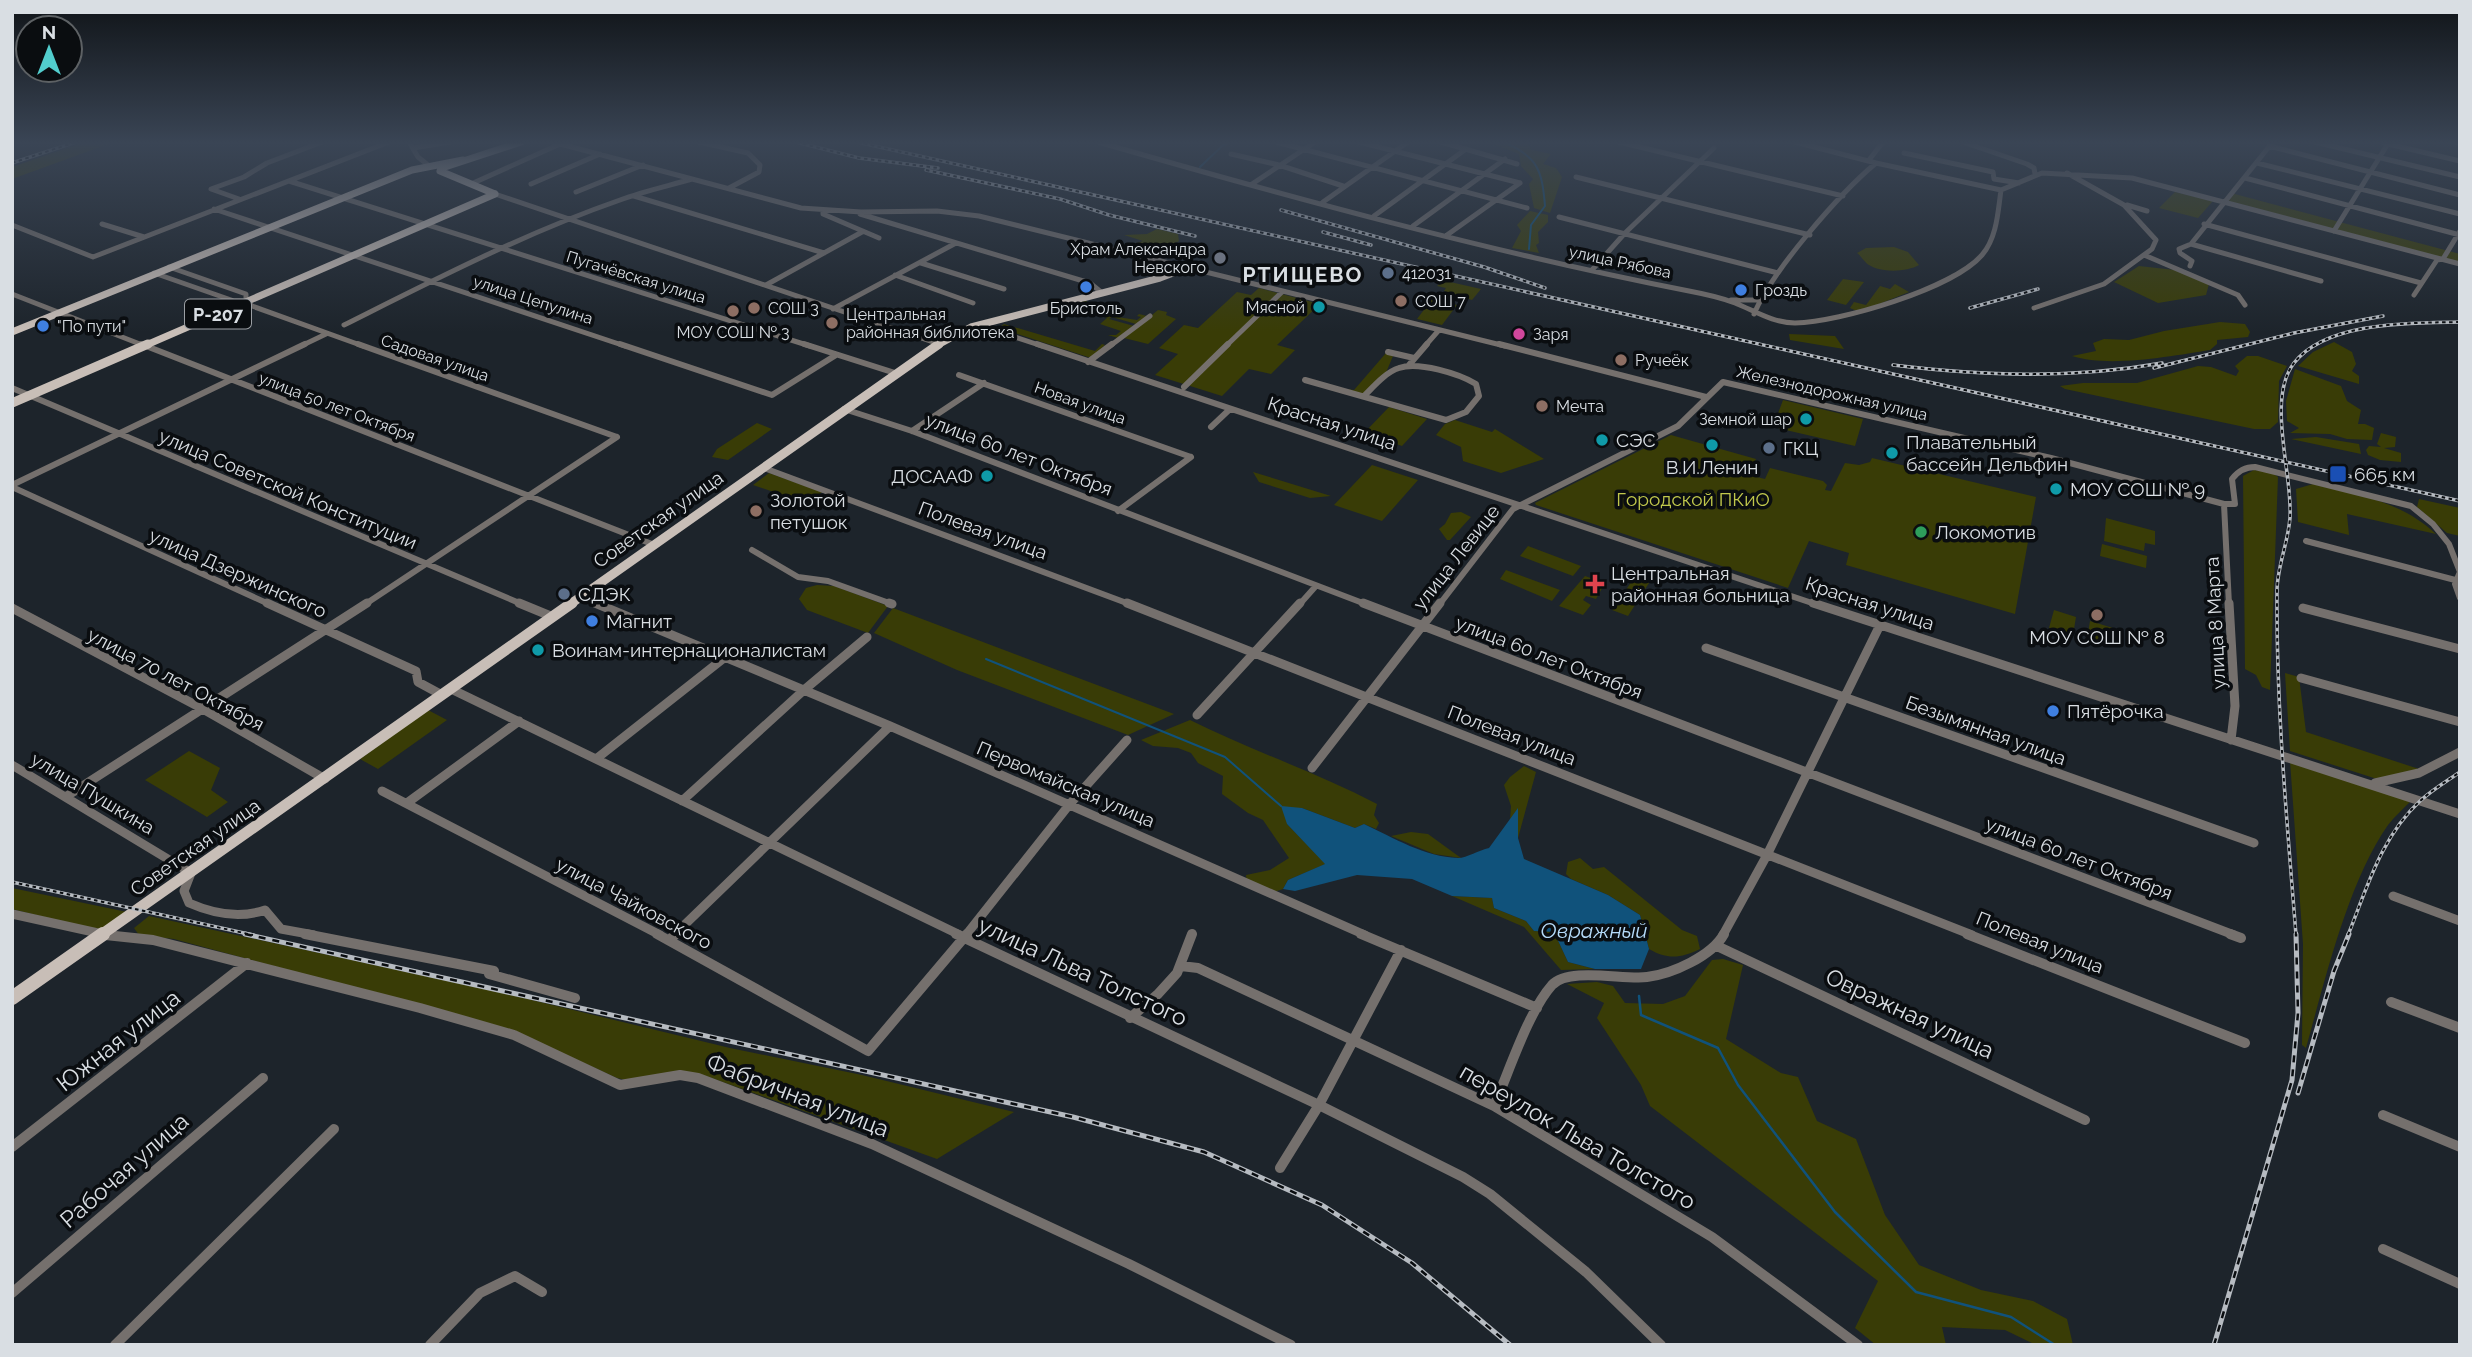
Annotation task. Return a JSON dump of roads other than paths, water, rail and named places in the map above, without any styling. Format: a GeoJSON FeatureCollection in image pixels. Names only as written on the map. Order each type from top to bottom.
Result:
{"type":"FeatureCollection","features":[{"type":"Feature","properties":{"kind":"main road"},"geometry":{"type":"LineString","coordinates":[[12,332],[323,205]]}},
{"type":"Feature","properties":{"kind":"main road","name":"Р-207"},"geometry":{"type":"LineString","coordinates":[[12,403],[468,205]]}},
{"type":"Feature","properties":{"kind":"main road","name":"Советская улица"},"geometry":{"type":"LineString","coordinates":[[12,998],[895,373],[963,329],[1128,287],[1189,267]]}},
{"type":"Feature","properties":{"kind":"street"},"geometry":{"type":"LineString","coordinates":[[12,225],[93,257],[223,205]]}},
{"type":"Feature","properties":{"kind":"street","name":"Пугачёвская улица"},"geometry":{"type":"LineString","coordinates":[[361,205],[895,373]]}},
{"type":"Feature","properties":{"kind":"street"},"geometry":{"type":"LineString","coordinates":[[529,205],[939,344]]}},
{"type":"Feature","properties":{"kind":"street"},"geometry":{"type":"LineString","coordinates":[[344,325],[431,282],[571,219],[608,205]]}},
{"type":"Feature","properties":{"kind":"street"},"geometry":{"type":"LineString","coordinates":[[665,205],[824,253]]}},
{"type":"Feature","properties":{"kind":"street"},"geometry":{"type":"LineString","coordinates":[[800,205],[823,211],[937,211],[979,216],[1706,397]]}},
{"type":"Feature","properties":{"kind":"street","name":"улица Рябова"},"geometry":{"type":"LineString","coordinates":[[1334,205],[1592,270],[1728,300],[1754,314],[1777,322],[1808,323],[1860,313],[1962,270],[1981,257],[1996,229],[1999,205]]}},
{"type":"Feature","properties":{"kind":"street"},"geometry":{"type":"LineString","coordinates":[[1374,216],[1388,205]]}},
{"type":"Feature","properties":{"kind":"street"},"geometry":{"type":"LineString","coordinates":[[1413,226],[1441,205]]}},
{"type":"Feature","properties":{"kind":"street"},"geometry":{"type":"LineString","coordinates":[[1447,235],[1488,205]]}},
{"type":"Feature","properties":{"kind":"street"},"geometry":{"type":"LineString","coordinates":[[1516,205],[1527,208]]}},
{"type":"Feature","properties":{"kind":"street"},"geometry":{"type":"LineString","coordinates":[[1592,270],[1625,233],[1655,205]]}},
{"type":"Feature","properties":{"kind":"street"},"geometry":{"type":"LineString","coordinates":[[1688,205],[1810,235]]}},
{"type":"Feature","properties":{"kind":"street"},"geometry":{"type":"LineString","coordinates":[[1754,314],[1759,300],[1778,273],[1836,205]]}},
{"type":"Feature","properties":{"kind":"street"},"geometry":{"type":"LineString","coordinates":[[2034,308],[2104,284],[2152,249],[2156,240],[2124,205]]}},
{"type":"Feature","properties":{"kind":"street"},"geometry":{"type":"LineString","coordinates":[[2125,205],[2147,211]]}},
{"type":"Feature","properties":{"kind":"street"},"geometry":{"type":"LineString","coordinates":[[2191,244],[2220,205]]}},
{"type":"Feature","properties":{"kind":"street"},"geometry":{"type":"LineString","coordinates":[[2240,205],[2460,264]]}},
{"type":"Feature","properties":{"kind":"street"},"geometry":{"type":"LineString","coordinates":[[2426,205],[2460,214]]}},
{"type":"Feature","properties":{"kind":"street"},"geometry":{"type":"LineString","coordinates":[[2334,231],[2350,206],[2459,234],[2442,259],[2437,260],[2414,295]]}},
{"type":"Feature","properties":{"kind":"street","name":"улица Цепулина"},"geometry":{"type":"LineString","coordinates":[[214,209],[772,395],[836,355]]}},
{"type":"Feature","properties":{"kind":"street"},"geometry":{"type":"LineString","coordinates":[[823,211],[823,214],[879,238]]}},
{"type":"Feature","properties":{"kind":"street"},"geometry":{"type":"LineString","coordinates":[[861,212],[859,214],[1090,283],[1101,292]]}},
{"type":"Feature","properties":{"kind":"street"},"geometry":{"type":"LineString","coordinates":[[1559,216],[1778,273]]}},
{"type":"Feature","properties":{"kind":"street"},"geometry":{"type":"LineString","coordinates":[[102,224],[144,237]]}},
{"type":"Feature","properties":{"kind":"street"},"geometry":{"type":"LineString","coordinates":[[2204,224],[2421,283]]}},
{"type":"Feature","properties":{"kind":"street"},"geometry":{"type":"LineString","coordinates":[[766,285],[862,232]]}},
{"type":"Feature","properties":{"kind":"street"},"geometry":{"type":"LineString","coordinates":[[833,309],[956,243]]}},
{"type":"Feature","properties":{"kind":"street"},"geometry":{"type":"LineString","coordinates":[[2190,266],[2192,261],[2178,251],[2191,244],[2321,281]]}},
{"type":"Feature","properties":{"kind":"street"},"geometry":{"type":"LineString","coordinates":[[2144,255],[2238,295],[2245,305]]}},
{"type":"Feature","properties":{"kind":"street"},"geometry":{"type":"LineString","coordinates":[[921,263],[1004,289]]}},
{"type":"Feature","properties":{"kind":"street","name":"Садовая улица"},"geometry":{"type":"LineString","coordinates":[[169,267],[246,294],[246,302]]}},
{"type":"Feature","properties":{"kind":"street","name":"Садовая улица"},"geometry":{"type":"LineString","coordinates":[[154,273],[234,301],[246,302],[326,334],[617,437],[530,496]]}},
{"type":"Feature","properties":{"kind":"street"},"geometry":{"type":"LineString","coordinates":[[895,275],[973,303]]}},
{"type":"Feature","properties":{"kind":"street"},"geometry":{"type":"LineString","coordinates":[[1184,387],[1282,292]]}},
{"type":"Feature","properties":{"kind":"street","name":"улица 50 лет Октября"},"geometry":{"type":"LineString","coordinates":[[12,294],[652,544]]}},
{"type":"Feature","properties":{"kind":"street"},"geometry":{"type":"LineString","coordinates":[[1728,300],[1759,300]]}},
{"type":"Feature","properties":{"kind":"street"},"geometry":{"type":"LineString","coordinates":[[1088,362],[1150,316]]}},
{"type":"Feature","properties":{"kind":"street","name":"Красная улица"},"geometry":{"type":"LineString","coordinates":[[979,325],[1880,625],[2460,814]]}},
{"type":"Feature","properties":{"kind":"street"},"geometry":{"type":"LineString","coordinates":[[1364,396],[1393,372],[1409,365],[1437,332]]}},
{"type":"Feature","properties":{"kind":"street"},"geometry":{"type":"LineString","coordinates":[[12,486],[326,334]]}},
{"type":"Feature","properties":{"kind":"street"},"geometry":{"type":"LineString","coordinates":[[1388,352],[1414,358]]}},
{"type":"Feature","properties":{"kind":"street"},"geometry":{"type":"LineString","coordinates":[[1304,380],[1446,420],[1466,412],[1479,396],[1476,384],[1467,378],[1409,365]]}},
{"type":"Feature","properties":{"kind":"street","name":"Новая улица"},"geometry":{"type":"LineString","coordinates":[[959,375],[1191,457],[1118,511]]}},
{"type":"Feature","properties":{"kind":"street","name":"Железнодорожная улица"},"geometry":{"type":"LineString","coordinates":[[1706,397],[1715,393],[1723,382],[2051,458],[2224,505]]}},
{"type":"Feature","properties":{"kind":"street"},"geometry":{"type":"LineString","coordinates":[[912,431],[984,383]]}},
{"type":"Feature","properties":{"kind":"street","name":"улица Советской Конституции"},"geometry":{"type":"LineString","coordinates":[[12,388],[553,617]]}},
{"type":"Feature","properties":{"kind":"street","name":"улица Левице"},"geometry":{"type":"LineString","coordinates":[[1312,768],[1519,504],[1678,426],[1706,397]]}},
{"type":"Feature","properties":{"kind":"street","name":"улица 60 лет Октября"},"geometry":{"type":"LineString","coordinates":[[844,409],[912,431],[2241,939]]}},
{"type":"Feature","properties":{"kind":"street"},"geometry":{"type":"LineString","coordinates":[[1211,427],[1230,409]]}},
{"type":"Feature","properties":{"kind":"street"},"geometry":{"type":"LineString","coordinates":[[2224,505],[2235,504],[2232,479],[2245,467],[2255,467],[2411,506],[2434,524],[2449,544],[2460,572],[2460,598]]}},
{"type":"Feature","properties":{"kind":"street","name":"Полевая улица"},"geometry":{"type":"LineString","coordinates":[[764,468],[1046,571],[2245,1043]]}},
{"type":"Feature","properties":{"kind":"street","name":"улица Дзержинского"},"geometry":{"type":"LineString","coordinates":[[12,486],[416,671],[418,682],[447,692]]}},
{"type":"Feature","properties":{"kind":"street"},"geometry":{"type":"LineString","coordinates":[[67,796],[530,496]]}},
{"type":"Feature","properties":{"kind":"street","name":"улица 8 Марта"},"geometry":{"type":"LineString","coordinates":[[2224,505],[2235,706],[2231,740]]}},
{"type":"Feature","properties":{"kind":"street"},"geometry":{"type":"LineString","coordinates":[[2306,541],[2458,581]]}},
{"type":"Feature","properties":{"kind":"street"},"geometry":{"type":"LineString","coordinates":[[752,550],[798,577],[828,581],[892,604]]}},
{"type":"Feature","properties":{"kind":"street"},"geometry":{"type":"LineString","coordinates":[[1197,715],[1315,587]]}},
{"type":"Feature","properties":{"kind":"street","name":"Первомайская улица"},"geometry":{"type":"LineString","coordinates":[[580,597],[890,726],[1255,888],[1537,1007]]}},
{"type":"Feature","properties":{"kind":"street","name":"улица 70 лет Октября"},"geometry":{"type":"LineString","coordinates":[[12,608],[203,709],[325,779]]}},
{"type":"Feature","properties":{"kind":"street"},"geometry":{"type":"LineString","coordinates":[[2303,608],[2460,649]]}},
{"type":"Feature","properties":{"kind":"street"},"geometry":{"type":"LineString","coordinates":[[1494,1106],[1537,1007],[1554,983],[1572,975],[1648,977],[1696,960],[1717,946],[1767,855],[1880,625]]}},
{"type":"Feature","properties":{"kind":"street"},"geometry":{"type":"LineString","coordinates":[[682,802],[804,690],[867,637]]}},
{"type":"Feature","properties":{"kind":"street","name":"Безымянная улица"},"geometry":{"type":"LineString","coordinates":[[1706,648],[2254,844]]}},
{"type":"Feature","properties":{"kind":"street"},"geometry":{"type":"LineString","coordinates":[[596,759],[724,658]]}},
{"type":"Feature","properties":{"kind":"street"},"geometry":{"type":"LineString","coordinates":[[2301,678],[2460,722]]}},
{"type":"Feature","properties":{"kind":"street","name":"улица Льва Толстого"},"geometry":{"type":"LineString","coordinates":[[447,692],[519,721],[1130,1018],[1319,1105],[1463,1177],[1490,1194],[1586,1272],[1661,1345]]}},
{"type":"Feature","properties":{"kind":"street"},"geometry":{"type":"LineString","coordinates":[[407,803],[519,721]]}},
{"type":"Feature","properties":{"kind":"street"},"geometry":{"type":"LineString","coordinates":[[669,940],[890,726]]}},
{"type":"Feature","properties":{"kind":"street"},"geometry":{"type":"LineString","coordinates":[[964,938],[1069,805],[1127,740]]}},
{"type":"Feature","properties":{"kind":"street"},"geometry":{"type":"LineString","coordinates":[[2371,783],[2404,779],[2441,766],[2460,752]]}},
{"type":"Feature","properties":{"kind":"street","name":"улица Пушкина"},"geometry":{"type":"LineString","coordinates":[[12,765],[191,873]]}},
{"type":"Feature","properties":{"kind":"street","name":"улица Чайковского"},"geometry":{"type":"LineString","coordinates":[[382,791],[669,940],[868,1051],[964,938]]}},
{"type":"Feature","properties":{"kind":"street"},"geometry":{"type":"LineString","coordinates":[[191,873],[184,891],[189,903],[204,910],[222,914],[255,914],[265,910],[281,929],[494,971],[489,974],[575,998]]}},
{"type":"Feature","properties":{"kind":"street"},"geometry":{"type":"LineString","coordinates":[[2393,897],[2460,921]]}},
{"type":"Feature","properties":{"kind":"street","name":"Фабричная улица"},"geometry":{"type":"LineString","coordinates":[[12,914],[102,935],[153,940],[514,1035],[620,1085],[680,1074],[698,1077],[872,1144],[1094,1247],[1291,1345]]}},
{"type":"Feature","properties":{"kind":"street"},"geometry":{"type":"LineString","coordinates":[[1130,1018],[1149,1004],[1181,966],[1183,950],[1192,934]]}},
{"type":"Feature","properties":{"kind":"street","name":"Овражная улица"},"geometry":{"type":"LineString","coordinates":[[1717,946],[2085,1120]]}},
{"type":"Feature","properties":{"kind":"street"},"geometry":{"type":"LineString","coordinates":[[1280,1168],[1319,1105],[1401,950]]}},
{"type":"Feature","properties":{"kind":"street","name":"Южная улица"},"geometry":{"type":"LineString","coordinates":[[12,1147],[247,963]]}},
{"type":"Feature","properties":{"kind":"street","name":"переулок Льва Толстого"},"geometry":{"type":"LineString","coordinates":[[1181,966],[1198,968],[1494,1106],[1712,1237],[1858,1345]]}},
{"type":"Feature","properties":{"kind":"street"},"geometry":{"type":"LineString","coordinates":[[2391,1002],[2460,1028]]}},
{"type":"Feature","properties":{"kind":"street","name":"Рабочая улица"},"geometry":{"type":"LineString","coordinates":[[12,1293],[263,1078]]}},
{"type":"Feature","properties":{"kind":"street"},"geometry":{"type":"LineString","coordinates":[[2383,1115],[2460,1147]]}},
{"type":"Feature","properties":{"kind":"street"},"geometry":{"type":"LineString","coordinates":[[115,1345],[334,1129]]}},
{"type":"Feature","properties":{"kind":"street"},"geometry":{"type":"LineString","coordinates":[[2383,1249],[2460,1284]]}},
{"type":"Feature","properties":{"kind":"street"},"geometry":{"type":"LineString","coordinates":[[430,1345],[480,1293],[515,1276],[542,1292]]}},
{"type":"Feature","properties":{"kind":"water","name":"Овражный"},"geometry":{"type":"Polygon","coordinates":[[[1281,806],[1302,808],[1355,828],[1364,824],[1422,850],[1458,858],[1489,848],[1518,808],[1518,838],[1524,859],[1608,895],[1640,915],[1649,949],[1641,969],[1595,969],[1568,962],[1554,932],[1534,931],[1526,921],[1494,908],[1492,898],[1452,896],[1412,879],[1357,875],[1295,891],[1283,889],[1288,880],[1325,864],[1287,824],[1281,806]]]}},
{"type":"Feature","properties":{"kind":"waterway"},"geometry":{"type":"LineString","coordinates":[[1529,249],[1531,225],[1545,205]]}},
{"type":"Feature","properties":{"kind":"waterway"},"geometry":{"type":"LineString","coordinates":[[986,659],[1225,757],[1281,806]]}},
{"type":"Feature","properties":{"kind":"waterway"},"geometry":{"type":"LineString","coordinates":[[1639,996],[1641,1015],[1718,1048],[1738,1085],[1835,1212],[1916,1292],[2011,1317],[2055,1345]]}},
{"type":"Feature","properties":{"kind":"railway"},"geometry":{"type":"LineString","coordinates":[[1079,205],[1195,236]]}},
{"type":"Feature","properties":{"kind":"railway"},"geometry":{"type":"LineString","coordinates":[[1140,205],[2286,462]]}},
{"type":"Feature","properties":{"kind":"railway"},"geometry":{"type":"LineString","coordinates":[[1281,210],[1484,267],[1545,288]]}},
{"type":"Feature","properties":{"kind":"railway"},"geometry":{"type":"LineString","coordinates":[[1323,232],[1371,245]]}},
{"type":"Feature","properties":{"kind":"railway"},"geometry":{"type":"LineString","coordinates":[[1970,308],[2038,289]]}},
{"type":"Feature","properties":{"kind":"railway"},"geometry":{"type":"LineString","coordinates":[[2154,368],[2294,333],[2383,316]]}},
{"type":"Feature","properties":{"kind":"railway"},"geometry":{"type":"LineString","coordinates":[[2286,462],[2281,416],[2282,396],[2286,378],[2294,363],[2309,349],[2327,339],[2371,327],[2460,322]]}},
{"type":"Feature","properties":{"kind":"railway"},"geometry":{"type":"LineString","coordinates":[[1893,365],[1961,372],[2061,374],[2162,363]]}},
{"type":"Feature","properties":{"kind":"railway"},"geometry":{"type":"LineString","coordinates":[[2286,462],[2460,501]]}},
{"type":"Feature","properties":{"kind":"railway"},"geometry":{"type":"LineString","coordinates":[[2286,462],[2290,518],[2277,582],[2277,634],[2283,763],[2296,935]]}},
{"type":"Feature","properties":{"kind":"railway"},"geometry":{"type":"LineString","coordinates":[[2348,935],[2369,881],[2395,831],[2420,801],[2460,772]]}},
{"type":"Feature","properties":{"kind":"railway"},"geometry":{"type":"LineString","coordinates":[[12,882],[253,935]]}},
{"type":"Feature","properties":{"kind":"railway"},"geometry":{"type":"LineString","coordinates":[[245,934],[1073,1117],[1204,1152],[1322,1205],[1412,1263],[1510,1345]]}},
{"type":"Feature","properties":{"kind":"railway"},"geometry":{"type":"LineString","coordinates":[[2214,1345],[2292,1080],[2298,1013],[2296,934]]}},
{"type":"Feature","properties":{"kind":"railway"},"geometry":{"type":"LineString","coordinates":[[2298,1093],[2334,971],[2349,934]]}},
{"type":"Feature","properties":{"kind":"place","name":"Храм Александра Невского"},"geometry":{"type":"Point","coordinates":[1220,258]}},
{"type":"Feature","properties":{"kind":"place","name":"412031"},"geometry":{"type":"Point","coordinates":[1388,273]}},
{"type":"Feature","properties":{"kind":"place","name":"Бристоль"},"geometry":{"type":"Point","coordinates":[1086,287]}},
{"type":"Feature","properties":{"kind":"place","name":"Гроздь"},"geometry":{"type":"Point","coordinates":[1741,290]}},
{"type":"Feature","properties":{"kind":"place","name":"СОШ 7"},"geometry":{"type":"Point","coordinates":[1401,301]}},
{"type":"Feature","properties":{"kind":"place","name":"Мясной"},"geometry":{"type":"Point","coordinates":[1319,307]}},
{"type":"Feature","properties":{"kind":"place","name":"СОШ 3"},"geometry":{"type":"Point","coordinates":[754,308]}},
{"type":"Feature","properties":{"kind":"place","name":"МОУ СОШ № 3"},"geometry":{"type":"Point","coordinates":[733,311]}},
{"type":"Feature","properties":{"kind":"place","name":"Центральная районная библиотека"},"geometry":{"type":"Point","coordinates":[832,323]}},
{"type":"Feature","properties":{"kind":"place","name":"\"По пути\""},"geometry":{"type":"Point","coordinates":[43,326]}},
{"type":"Feature","properties":{"kind":"place","name":"Заря"},"geometry":{"type":"Point","coordinates":[1519,334]}},
{"type":"Feature","properties":{"kind":"place","name":"Ручеёк"},"geometry":{"type":"Point","coordinates":[1621,360]}},
{"type":"Feature","properties":{"kind":"place","name":"Мечта"},"geometry":{"type":"Point","coordinates":[1542,406]}},
{"type":"Feature","properties":{"kind":"place","name":"Земной шар"},"geometry":{"type":"Point","coordinates":[1806,419]}},
{"type":"Feature","properties":{"kind":"place","name":"СЭС"},"geometry":{"type":"Point","coordinates":[1602,440]}},
{"type":"Feature","properties":{"kind":"place","name":"В.И.Ленин"},"geometry":{"type":"Point","coordinates":[1712,445]}},
{"type":"Feature","properties":{"kind":"place","name":"ГКЦ"},"geometry":{"type":"Point","coordinates":[1769,448]}},
{"type":"Feature","properties":{"kind":"place","name":"Плавательный бассейн Дельфин"},"geometry":{"type":"Point","coordinates":[1892,453]}},
{"type":"Feature","properties":{"kind":"place","name":"665 км"},"geometry":{"type":"Point","coordinates":[2338,474]}},
{"type":"Feature","properties":{"kind":"place","name":"ДОСААФ"},"geometry":{"type":"Point","coordinates":[987,476]}},
{"type":"Feature","properties":{"kind":"place","name":"МОУ СОШ № 9"},"geometry":{"type":"Point","coordinates":[2056,489]}},
{"type":"Feature","properties":{"kind":"place","name":"Золотой петушок"},"geometry":{"type":"Point","coordinates":[756,511]}},
{"type":"Feature","properties":{"kind":"place","name":"Локомотив"},"geometry":{"type":"Point","coordinates":[1921,532]}},
{"type":"Feature","properties":{"kind":"place","name":"Центральная районная больница"},"geometry":{"type":"Point","coordinates":[1595,584]}},
{"type":"Feature","properties":{"kind":"place","name":"СДЭК"},"geometry":{"type":"Point","coordinates":[564,594]}},
{"type":"Feature","properties":{"kind":"place","name":"МОУ СОШ № 8"},"geometry":{"type":"Point","coordinates":[2097,615]}},
{"type":"Feature","properties":{"kind":"place","name":"Магнит"},"geometry":{"type":"Point","coordinates":[592,621]}},
{"type":"Feature","properties":{"kind":"place","name":"Воинам-интернационалистам"},"geometry":{"type":"Point","coordinates":[538,650]}},
{"type":"Feature","properties":{"kind":"place","name":"Пятёрочка"},"geometry":{"type":"Point","coordinates":[2053,711]}},
{"type":"Feature","properties":{"kind":"district","name":"РТИЩЕВО"},"geometry":{"type":"Point","coordinates":[1303,274]}},
{"type":"Feature","properties":{"kind":"park label","name":"Городской ПКиО"},"geometry":{"type":"Point","coordinates":[1693,499]}}]}
